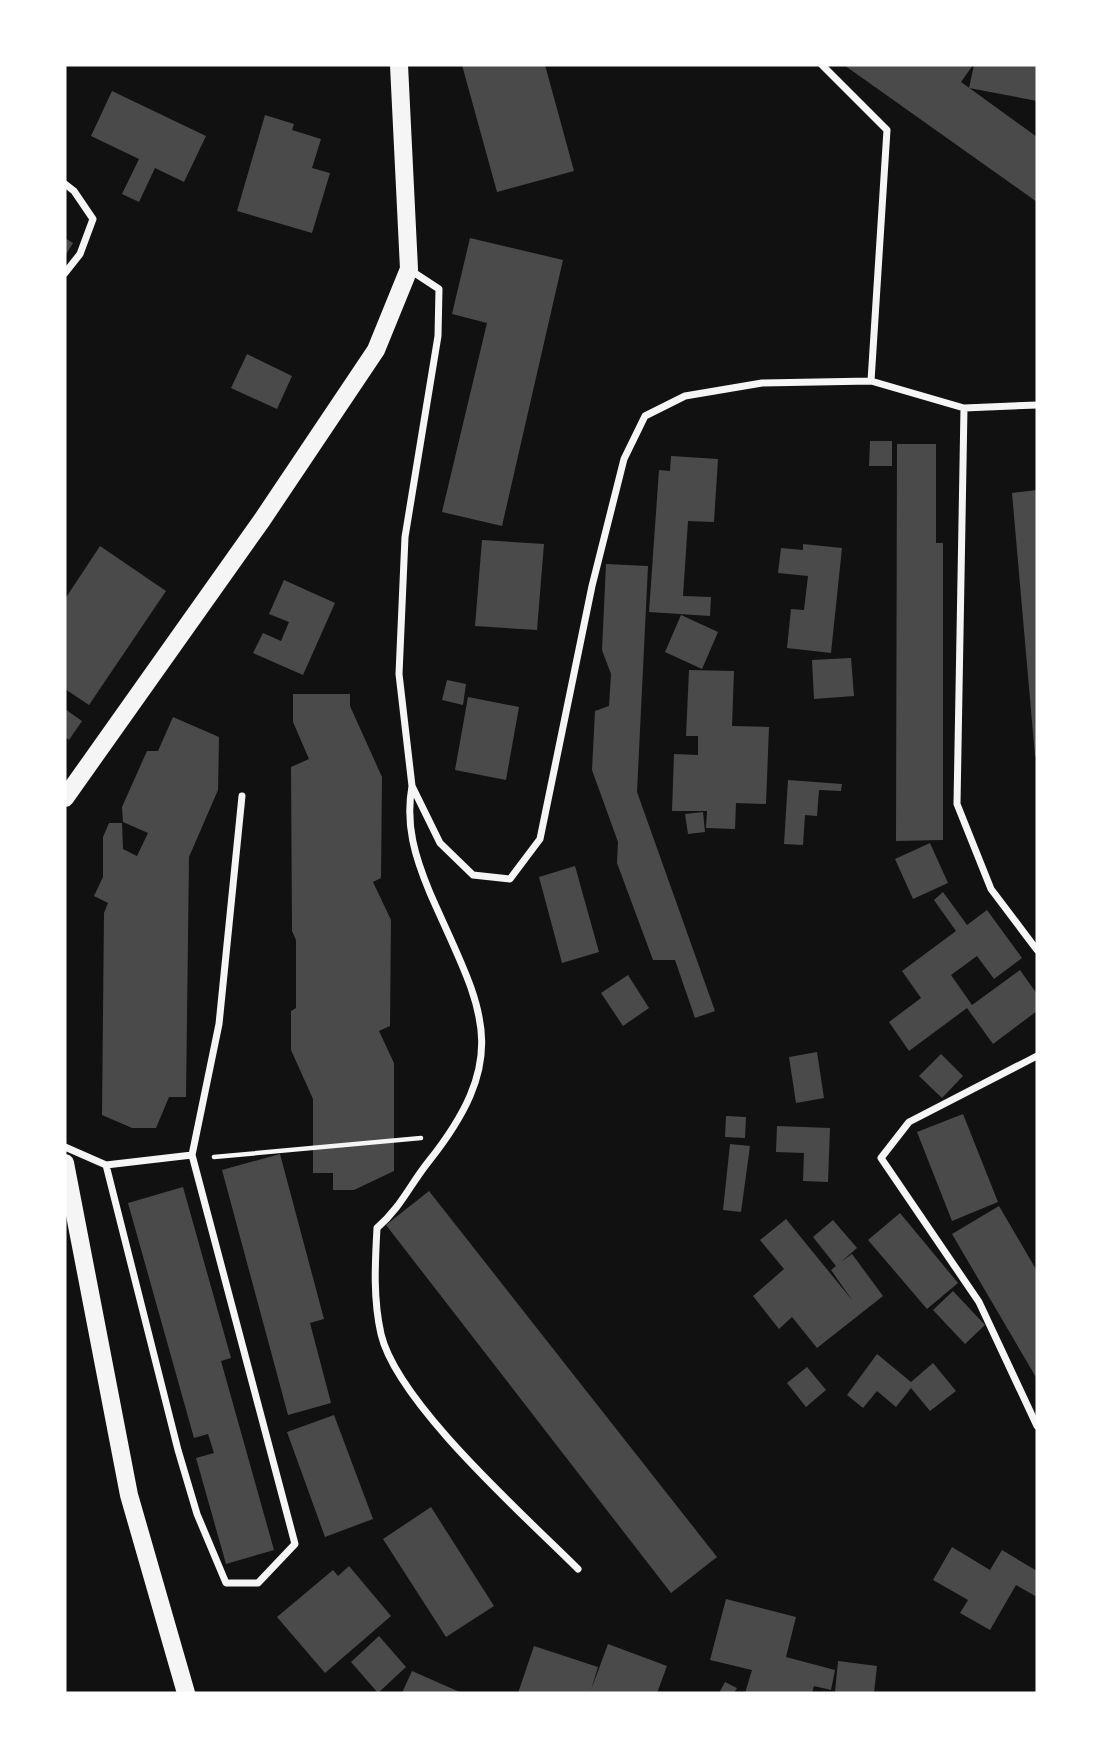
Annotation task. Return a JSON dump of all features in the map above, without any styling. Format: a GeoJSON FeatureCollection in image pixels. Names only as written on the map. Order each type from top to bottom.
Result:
{"type":"FeatureCollection","features":[{"type":"Feature","properties":{"kind":"main road"},"geometry":{"type":"LineString","coordinates":[[65,799],[262,520],[376,350],[409,269],[399,65]]}},
{"type":"Feature","properties":{"kind":"main road"},"geometry":{"type":"LineString","coordinates":[[65,1163],[130,1494],[186,1693]]}},
{"type":"Feature","properties":{"kind":"street"},"geometry":{"type":"LineString","coordinates":[[822,65],[887,130],[871,381]]}},
{"type":"Feature","properties":{"kind":"street"},"geometry":{"type":"LineString","coordinates":[[65,184],[74,191],[93,219],[80,254],[65,274]]}},
{"type":"Feature","properties":{"kind":"street"},"geometry":{"type":"LineString","coordinates":[[409,269],[439,289],[438,336],[405,537],[399,674],[412,786],[408,808],[411,840],[422,873],[466,968],[481,1017],[480,1066],[469,1103],[450,1135],[415,1179],[400,1208],[377,1228],[373,1286],[382,1337],[401,1378],[427,1413],[578,1569]]}},
{"type":"Feature","properties":{"kind":"street"},"geometry":{"type":"LineString","coordinates":[[412,786],[440,843],[473,874],[510,879],[540,839],[598,561],[624,459],[645,416],[685,396],[762,383],[871,381],[964,408],[1037,405]]}},
{"type":"Feature","properties":{"kind":"street"},"geometry":{"type":"LineString","coordinates":[[964,408],[957,804],[991,889],[1037,950]]}},
{"type":"Feature","properties":{"kind":"street"},"geometry":{"type":"LineString","coordinates":[[106,1165],[197,1514],[226,1583],[258,1583],[295,1544],[192,1155],[219,1024],[242,796]]}},
{"type":"Feature","properties":{"kind":"street"},"geometry":{"type":"LineString","coordinates":[[1037,1056],[909,1122],[881,1158],[979,1302],[1037,1426]]}},
{"type":"Feature","properties":{"kind":"street"},"geometry":{"type":"LineString","coordinates":[[65,1147],[106,1165],[192,1155]]}},
{"type":"Feature","properties":{"kind":"path"},"geometry":{"type":"LineString","coordinates":[[192,1155],[225,1157],[450,1135]]}},
{"type":"Feature","properties":{"kind":"building"},"geometry":{"type":"Polygon","coordinates":[[[462,65],[545,65],[574,171],[497,192],[462,65]]]}},
{"type":"Feature","properties":{"kind":"building"},"geometry":{"type":"Polygon","coordinates":[[[844,65],[973,65],[961,82],[1037,137],[1037,202],[844,65]]]}},
{"type":"Feature","properties":{"kind":"building"},"geometry":{"type":"Polygon","coordinates":[[[974,65],[1037,65],[1037,101],[969,88],[974,65]]]}},
{"type":"Feature","properties":{"kind":"building"},"geometry":{"type":"Polygon","coordinates":[[[112,91],[206,136],[184,182],[155,168],[139,202],[122,194],[139,159],[91,136],[112,91]]]}},
{"type":"Feature","properties":{"kind":"building"},"geometry":{"type":"Polygon","coordinates":[[[265,115],[294,124],[292,130],[321,139],[312,168],[330,173],[312,233],[237,211],[265,115]]]}},
{"type":"Feature","properties":{"kind":"building"},"geometry":{"type":"Polygon","coordinates":[[[65,238],[73,243],[65,256],[65,238]]]}},
{"type":"Feature","properties":{"kind":"building"},"geometry":{"type":"Polygon","coordinates":[[[470,238],[563,260],[502,526],[442,512],[487,323],[452,314],[470,238]]]}},
{"type":"Feature","properties":{"kind":"building"},"geometry":{"type":"Polygon","coordinates":[[[247,354],[292,376],[277,409],[231,388],[247,354]]]}},
{"type":"Feature","properties":{"kind":"building"},"geometry":{"type":"Polygon","coordinates":[[[870,441],[892,441],[892,466],[869,466],[870,441]]]}},
{"type":"Feature","properties":{"kind":"building"},"geometry":{"type":"Polygon","coordinates":[[[897,444],[936,444],[936,543],[943,543],[943,840],[896,841],[897,444]]]}},
{"type":"Feature","properties":{"kind":"building"},"geometry":{"type":"Polygon","coordinates":[[[671,456],[718,459],[714,522],[688,521],[683,596],[711,597],[710,616],[649,612],[659,470],[670,471],[671,456]]]}},
{"type":"Feature","properties":{"kind":"building"},"geometry":{"type":"Polygon","coordinates":[[[1037,490],[1037,756],[1035,756],[1012,493],[1037,490]]]}},
{"type":"Feature","properties":{"kind":"building"},"geometry":{"type":"Polygon","coordinates":[[[482,540],[544,544],[537,630],[475,626],[482,540]]]}},
{"type":"Feature","properties":{"kind":"building"},"geometry":{"type":"Polygon","coordinates":[[[803,544],[842,548],[831,653],[787,648],[791,609],[804,610],[808,576],[778,573],[781,548],[803,550],[803,544]]]}},
{"type":"Feature","properties":{"kind":"building"},"geometry":{"type":"Polygon","coordinates":[[[100,546],[166,591],[89,705],[65,689],[65,599],[100,546]]]}},
{"type":"Feature","properties":{"kind":"building"},"geometry":{"type":"Polygon","coordinates":[[[606,564],[648,566],[637,792],[715,1011],[695,1018],[675,960],[653,960],[617,863],[618,842],[592,770],[595,711],[609,706],[611,674],[602,650],[606,564]]]}},
{"type":"Feature","properties":{"kind":"building"},"geometry":{"type":"Polygon","coordinates":[[[284,580],[335,603],[303,675],[253,653],[263,633],[281,641],[289,622],[269,614],[284,580]]]}},
{"type":"Feature","properties":{"kind":"building"},"geometry":{"type":"Polygon","coordinates":[[[681,615],[718,632],[702,669],[665,652],[681,615]]]}},
{"type":"Feature","properties":{"kind":"building"},"geometry":{"type":"Polygon","coordinates":[[[851,658],[854,696],[814,699],[812,660],[851,658]]]}},
{"type":"Feature","properties":{"kind":"building"},"geometry":{"type":"Polygon","coordinates":[[[689,670],[734,671],[732,726],[769,727],[766,804],[736,803],[735,829],[706,828],[707,811],[672,811],[674,754],[698,755],[698,736],[686,736],[689,670]]]}},
{"type":"Feature","properties":{"kind":"building"},"geometry":{"type":"Polygon","coordinates":[[[447,680],[466,684],[463,705],[442,700],[447,680]]]}},
{"type":"Feature","properties":{"kind":"building"},"geometry":{"type":"Polygon","coordinates":[[[293,694],[350,694],[350,706],[382,777],[381,878],[373,882],[391,920],[390,1026],[379,1031],[394,1063],[394,1171],[354,1190],[333,1190],[333,1173],[313,1173],[313,1099],[291,1050],[291,1011],[296,1008],[296,940],[292,931],[291,767],[309,759],[293,722],[293,694]]]}},
{"type":"Feature","properties":{"kind":"building"},"geometry":{"type":"Polygon","coordinates":[[[468,697],[519,707],[506,780],[455,770],[468,697]]]}},
{"type":"Feature","properties":{"kind":"building"},"geometry":{"type":"Polygon","coordinates":[[[65,709],[82,721],[69,740],[65,737],[65,709]]]}},
{"type":"Feature","properties":{"kind":"building"},"geometry":{"type":"Polygon","coordinates":[[[173,717],[219,737],[218,790],[189,857],[186,1097],[169,1097],[156,1128],[132,1128],[102,1115],[104,913],[108,903],[94,896],[103,877],[103,837],[109,823],[122,823],[123,849],[137,856],[148,833],[123,822],[122,807],[147,751],[158,751],[173,717]]]}},
{"type":"Feature","properties":{"kind":"building"},"geometry":{"type":"Polygon","coordinates":[[[788,780],[842,784],[841,791],[819,790],[817,816],[805,815],[803,845],[784,844],[788,780]]]}},
{"type":"Feature","properties":{"kind":"building"},"geometry":{"type":"Polygon","coordinates":[[[703,812],[705,832],[688,834],[685,814],[703,812]]]}},
{"type":"Feature","properties":{"kind":"building"},"geometry":{"type":"Polygon","coordinates":[[[930,843],[948,883],[913,899],[895,859],[930,843]]]}},
{"type":"Feature","properties":{"kind":"building"},"geometry":{"type":"Polygon","coordinates":[[[575,866],[599,952],[562,963],[539,877],[575,866]]]}},
{"type":"Feature","properties":{"kind":"building"},"geometry":{"type":"Polygon","coordinates":[[[943,892],[967,925],[987,910],[1022,958],[994,979],[977,956],[951,975],[972,1005],[1020,970],[1037,994],[1037,1011],[993,1044],[967,1008],[909,1051],[889,1022],[921,998],[902,971],[956,931],[934,900],[943,892]]]}},
{"type":"Feature","properties":{"kind":"building"},"geometry":{"type":"Polygon","coordinates":[[[628,975],[649,1008],[623,1026],[601,993],[628,975]]]}},
{"type":"Feature","properties":{"kind":"building"},"geometry":{"type":"Polygon","coordinates":[[[817,1052],[824,1098],[796,1103],[789,1057],[817,1052]]]}},
{"type":"Feature","properties":{"kind":"building"},"geometry":{"type":"Polygon","coordinates":[[[941,1054],[963,1076],[942,1098],[919,1076],[941,1054]]]}},
{"type":"Feature","properties":{"kind":"building"},"geometry":{"type":"Polygon","coordinates":[[[963,1114],[998,1202],[952,1221],[917,1132],[963,1114]]]}},
{"type":"Feature","properties":{"kind":"building"},"geometry":{"type":"Polygon","coordinates":[[[726,1116],[746,1117],[745,1138],[725,1137],[726,1116]]]}},
{"type":"Feature","properties":{"kind":"building"},"geometry":{"type":"Polygon","coordinates":[[[777,1126],[830,1128],[828,1182],[803,1181],[804,1153],[776,1152],[777,1126]]]}},
{"type":"Feature","properties":{"kind":"building"},"geometry":{"type":"Polygon","coordinates":[[[730,1144],[750,1146],[741,1212],[723,1210],[730,1144]]]}},
{"type":"Feature","properties":{"kind":"building"},"geometry":{"type":"Polygon","coordinates":[[[280,1154],[324,1319],[310,1323],[331,1403],[288,1415],[222,1170],[280,1154]]]}},
{"type":"Feature","properties":{"kind":"building"},"geometry":{"type":"Polygon","coordinates":[[[183,1187],[231,1358],[221,1361],[274,1550],[226,1564],[196,1458],[214,1453],[208,1434],[194,1438],[128,1203],[183,1187]]]}},
{"type":"Feature","properties":{"kind":"building"},"geometry":{"type":"Polygon","coordinates":[[[429,1191],[717,1557],[671,1593],[386,1225],[429,1191]]]}},
{"type":"Feature","properties":{"kind":"building"},"geometry":{"type":"Polygon","coordinates":[[[999,1206],[1037,1271],[1037,1379],[952,1234],[999,1206]]]}},
{"type":"Feature","properties":{"kind":"building"},"geometry":{"type":"Polygon","coordinates":[[[900,1213],[958,1283],[927,1309],[868,1240],[900,1213]]]}},
{"type":"Feature","properties":{"kind":"building"},"geometry":{"type":"Polygon","coordinates":[[[786,1219],[852,1300],[831,1270],[836,1266],[813,1237],[833,1220],[857,1248],[841,1262],[852,1254],[883,1296],[817,1348],[792,1317],[779,1329],[753,1296],[784,1269],[760,1240],[786,1219]]]}},
{"type":"Feature","properties":{"kind":"building"},"geometry":{"type":"Polygon","coordinates":[[[953,1291],[985,1325],[965,1344],[933,1310],[953,1291]]]}},
{"type":"Feature","properties":{"kind":"building"},"geometry":{"type":"Polygon","coordinates":[[[877,1354],[911,1382],[933,1363],[956,1391],[930,1411],[911,1388],[896,1407],[877,1391],[863,1408],[847,1395],[877,1354]]]}},
{"type":"Feature","properties":{"kind":"building"},"geometry":{"type":"Polygon","coordinates":[[[807,1367],[826,1390],[806,1407],[787,1383],[807,1367]]]}},
{"type":"Feature","properties":{"kind":"building"},"geometry":{"type":"Polygon","coordinates":[[[334,1415],[373,1519],[325,1537],[287,1432],[334,1415]]]}},
{"type":"Feature","properties":{"kind":"building"},"geometry":{"type":"Polygon","coordinates":[[[431,1507],[494,1606],[446,1637],[383,1539],[431,1507]]]}},
{"type":"Feature","properties":{"kind":"building"},"geometry":{"type":"Polygon","coordinates":[[[952,1547],[990,1570],[1002,1550],[1037,1571],[1037,1597],[1016,1585],[990,1630],[960,1613],[968,1600],[933,1580],[952,1547]]]}},
{"type":"Feature","properties":{"kind":"building"},"geometry":{"type":"Polygon","coordinates":[[[349,1566],[391,1616],[325,1673],[277,1617],[333,1570],[338,1576],[349,1566]]]}},
{"type":"Feature","properties":{"kind":"building"},"geometry":{"type":"Polygon","coordinates":[[[726,1599],[796,1617],[786,1657],[835,1670],[831,1690],[814,1686],[812,1693],[745,1693],[752,1670],[710,1660],[726,1599]]]}},
{"type":"Feature","properties":{"kind":"building"},"geometry":{"type":"Polygon","coordinates":[[[379,1636],[406,1667],[378,1693],[351,1662],[379,1636]]]}},
{"type":"Feature","properties":{"kind":"building"},"geometry":{"type":"Polygon","coordinates":[[[608,1644],[667,1666],[657,1693],[518,1693],[534,1646],[598,1667],[591,1690],[608,1644]]]}},
{"type":"Feature","properties":{"kind":"building"},"geometry":{"type":"Polygon","coordinates":[[[838,1661],[877,1666],[874,1693],[835,1692],[838,1661]]]}},
{"type":"Feature","properties":{"kind":"building"},"geometry":{"type":"Polygon","coordinates":[[[412,1671],[462,1693],[402,1693],[412,1671]]]}},
{"type":"Feature","properties":{"kind":"building"},"geometry":{"type":"Polygon","coordinates":[[[725,1682],[737,1688],[734,1693],[719,1693],[725,1682]]]}}]}
